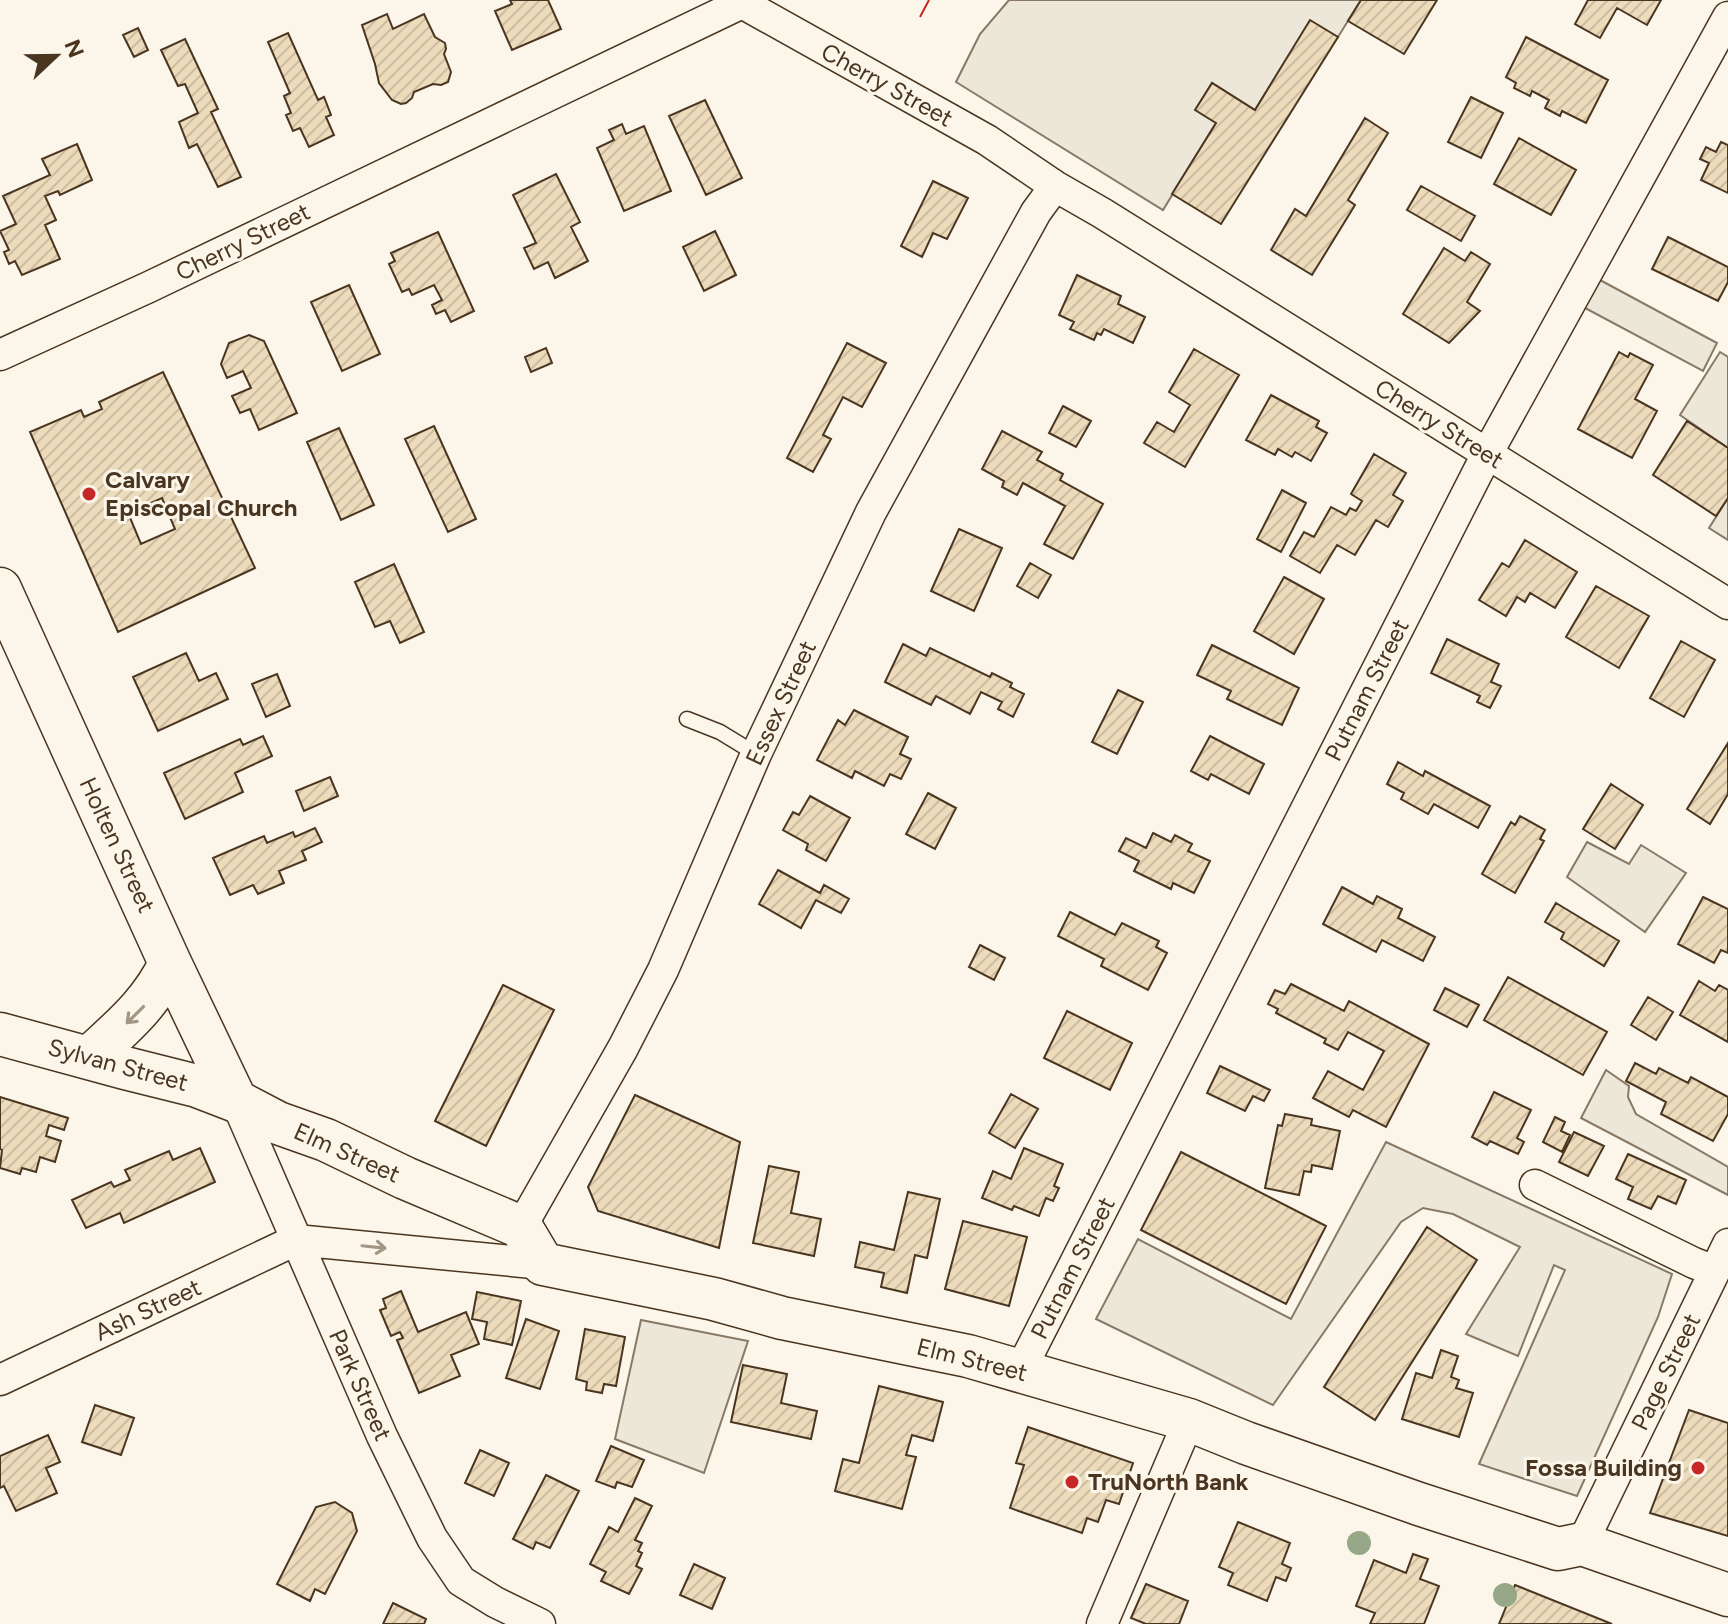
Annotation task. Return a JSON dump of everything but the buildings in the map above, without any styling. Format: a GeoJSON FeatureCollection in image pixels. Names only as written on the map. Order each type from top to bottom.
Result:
{"type":"FeatureCollection","features":[{"type":"Feature","properties":{"kind":"main road","name":"Holten Street"},"geometry":{"type":"LineString","coordinates":[[0,589],[236,1101]]}},
{"type":"Feature","properties":{"kind":"main road"},"geometry":{"type":"LineString","coordinates":[[89,1058],[143,1007],[162,982],[170,963]]}},
{"type":"Feature","properties":{"kind":"main road","name":"Sylvan Street"},"geometry":{"type":"LineString","coordinates":[[0,1034],[197,1086],[236,1101]]}},
{"type":"Feature","properties":{"kind":"main road","name":"Elm Street"},"geometry":{"type":"LineString","coordinates":[[236,1101],[278,1123],[326,1140],[405,1178],[521,1227]]}},
{"type":"Feature","properties":{"kind":"main road"},"geometry":{"type":"LineString","coordinates":[[521,1227],[543,1264]]}},
{"type":"Feature","properties":{"kind":"main road","name":"Elm Street"},"geometry":{"type":"LineString","coordinates":[[543,1264],[968,1356],[1189,1420],[1419,1504],[1558,1549],[1582,1544],[1728,1595]]}},
{"type":"Feature","properties":{"kind":"street","name":"Cherry Street"},"geometry":{"type":"LineString","coordinates":[[0,355],[149,287],[740,2],[987,140],[1055,186],[1728,604]]}},
{"type":"Feature","properties":{"kind":"street","name":"Putnam Street"},"geometry":{"type":"LineString","coordinates":[[1020,1371],[1487,454],[1728,17]]}},
{"type":"Feature","properties":{"kind":"street","name":"Essex Street"},"geometry":{"type":"LineString","coordinates":[[521,1227],[623,1048],[663,970],[756,754],[871,512],[1036,212],[1055,186]]}},
{"type":"Feature","properties":{"kind":"street","name":"Park Street"},"geometry":{"type":"LineString","coordinates":[[236,1101],[382,1436],[432,1538],[461,1581],[489,1612],[540,1624]]}},
{"type":"Feature","properties":{"kind":"street"},"geometry":{"type":"LineString","coordinates":[[1535,1185],[1715,1271]]}},
{"type":"Feature","properties":{"kind":"street"},"geometry":{"type":"LineString","coordinates":[[296,1240],[543,1264]]}},
{"type":"Feature","properties":{"kind":"street","name":"Ash Street"},"geometry":{"type":"LineString","coordinates":[[0,1380],[296,1240]]}},
{"type":"Feature","properties":{"kind":"street","name":"Page Street"},"geometry":{"type":"LineString","coordinates":[[1582,1544],[1728,1244]]}},
{"type":"Feature","properties":{"kind":"street"},"geometry":{"type":"LineString","coordinates":[[1102,1624],[1189,1420]]}},
{"type":"Feature","properties":{"kind":"lane"},"geometry":{"type":"LineString","coordinates":[[687,719],[720,732],[756,754]]}},
{"type":"Feature","properties":{"kind":"shaded area"},"geometry":{"type":"Polygon","coordinates":[[[1009,0],[1361,0],[1338,37],[1310,21],[1255,110],[1212,83],[1196,110],[1216,123],[1163,210],[956,82],[980,34],[1009,0]]]}},
{"type":"Feature","properties":{"kind":"shaded area"},"geometry":{"type":"Polygon","coordinates":[[[1587,273],[1717,343],[1703,371],[1572,301],[1587,273]]]}},
{"type":"Feature","properties":{"kind":"shaded area"},"geometry":{"type":"Polygon","coordinates":[[[1720,352],[1728,357],[1728,448],[1680,415],[1720,352]]]}},
{"type":"Feature","properties":{"kind":"shaded area"},"geometry":{"type":"Polygon","coordinates":[[[1728,498],[1728,540],[1709,528],[1728,498]]]}},
{"type":"Feature","properties":{"kind":"shaded area"},"geometry":{"type":"Polygon","coordinates":[[[1587,842],[1629,864],[1641,845],[1686,873],[1645,932],[1567,877],[1587,842]]]}},
{"type":"Feature","properties":{"kind":"shaded area"},"geometry":{"type":"Polygon","coordinates":[[[1606,1070],[1629,1086],[1628,1097],[1636,1114],[1728,1167],[1728,1195],[1581,1118],[1606,1070]]]}},
{"type":"Feature","properties":{"kind":"shaded area"},"geometry":{"type":"Polygon","coordinates":[[[1386,1142],[1672,1274],[1658,1317],[1577,1496],[1479,1464],[1565,1270],[1554,1265],[1518,1356],[1466,1334],[1520,1247],[1453,1214],[1423,1208],[1401,1222],[1273,1405],[1096,1319],[1138,1239],[1291,1319],[1386,1142]]]}},
{"type":"Feature","properties":{"kind":"shaded area"},"geometry":{"type":"Polygon","coordinates":[[[641,1320],[748,1341],[704,1473],[615,1439],[641,1320]]]}},
{"type":"Feature","properties":{"kind":"power"},"geometry":{"type":"LineString","coordinates":[[920,17],[929,0]]}},
{"type":"Feature","properties":{"kind":"place","name":"Calvary Episcopal Church"},"geometry":{"type":"Point","coordinates":[89,494]}},
{"type":"Feature","properties":{"kind":"place","name":"Fossa Building"},"geometry":{"type":"Point","coordinates":[1698,1468]}},
{"type":"Feature","properties":{"kind":"place","name":"TruNorth Bank"},"geometry":{"type":"Point","coordinates":[1072,1482]}}]}
